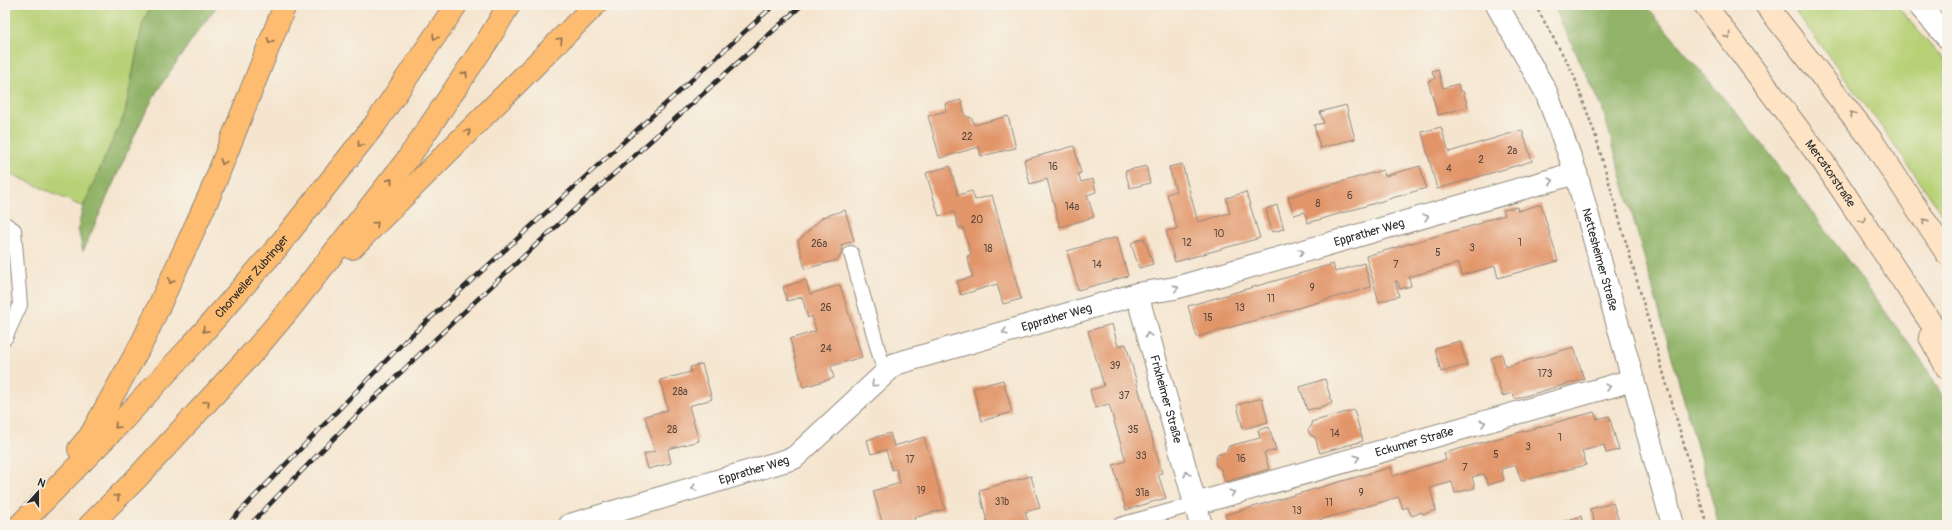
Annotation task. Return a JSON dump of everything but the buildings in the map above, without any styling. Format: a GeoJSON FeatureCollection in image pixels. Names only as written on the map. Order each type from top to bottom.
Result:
{"type":"FeatureCollection","features":[{"type":"Feature","properties":{"kind":"highway"},"geometry":{"type":"LineString","coordinates":[[20,525],[90,436],[144,339],[211,192],[285,5]]}},
{"type":"Feature","properties":{"kind":"highway","name":"Chorweiler Zubringer"},"geometry":{"type":"LineString","coordinates":[[20,525],[123,420],[192,345],[276,249],[376,123],[456,5]]}},
{"type":"Feature","properties":{"kind":"highway"},"geometry":{"type":"LineString","coordinates":[[90,525],[136,479],[246,360],[288,311],[406,160],[483,47],[509,5]]}},
{"type":"Feature","properties":{"kind":"highway"},"geometry":{"type":"LineString","coordinates":[[288,311],[594,5]]}},
{"type":"Feature","properties":{"kind":"main road","name":"Mercatorstraße"},"geometry":{"type":"LineString","coordinates":[[1705,5],[1824,163],[1947,347]]}},
{"type":"Feature","properties":{"kind":"main road"},"geometry":{"type":"LineString","coordinates":[[1766,5],[1873,142],[1947,254]]}},
{"type":"Feature","properties":{"kind":"main road"},"geometry":{"type":"LineString","coordinates":[[1879,244],[1947,368]]}},
{"type":"Feature","properties":{"kind":"street","name":"Nettesheimer Straße"},"geometry":{"type":"LineString","coordinates":[[1497,5],[1546,92],[1576,174],[1673,525]]}},
{"type":"Feature","properties":{"kind":"street"},"geometry":{"type":"LineString","coordinates":[[1919,5],[1947,37]]}},
{"type":"Feature","properties":{"kind":"street","name":"Epprather Weg"},"geometry":{"type":"LineString","coordinates":[[570,525],[794,458],[895,364],[1137,294],[1175,288],[1576,174]]}},
{"type":"Feature","properties":{"kind":"street","name":"Frixheimer Straße"},"geometry":{"type":"LineString","coordinates":[[1137,294],[1201,525]]}},
{"type":"Feature","properties":{"kind":"street","name":"Eckumer Straße"},"geometry":{"type":"LineString","coordinates":[[1195,504],[1633,380]]}},
{"type":"Feature","properties":{"kind":"lane"},"geometry":{"type":"LineString","coordinates":[[5,224],[14,230],[20,305],[5,338]]}},
{"type":"Feature","properties":{"kind":"lane"},"geometry":{"type":"LineString","coordinates":[[851,253],[881,360],[889,369]]}},
{"type":"Feature","properties":{"kind":"lane"},"geometry":{"type":"LineString","coordinates":[[1120,525],[1195,504]]}},
{"type":"Feature","properties":{"kind":"path"},"geometry":{"type":"LineString","coordinates":[[1535,5],[1573,73],[1595,134],[1707,525]]}},
{"type":"Feature","properties":{"kind":"green space"},"geometry":{"type":"Polygon","coordinates":[[[5,5],[151,5],[142,26],[125,113],[83,207],[5,171],[5,5]]]}},
{"type":"Feature","properties":{"kind":"green space"},"geometry":{"type":"Polygon","coordinates":[[[151,5],[218,5],[197,32],[157,91],[141,121],[83,251],[78,228],[83,207],[125,113],[142,26],[151,5]]]}},
{"type":"Feature","properties":{"kind":"green space"},"geometry":{"type":"Polygon","coordinates":[[[1553,5],[1645,5],[1764,146],[1925,366],[1947,404],[1947,525],[1719,525],[1602,107],[1553,5]]]}},
{"type":"Feature","properties":{"kind":"green space"},"geometry":{"type":"Polygon","coordinates":[[[1791,5],[1896,5],[1936,52],[1947,62],[1947,221],[1884,130],[1791,5]]]}},
{"type":"Feature","properties":{"kind":"railway"},"geometry":{"type":"LineString","coordinates":[[227,525],[404,342],[774,5]]}},
{"type":"Feature","properties":{"kind":"railway"},"geometry":{"type":"LineString","coordinates":[[250,525],[316,457],[451,324],[590,195],[802,5]]}}]}
